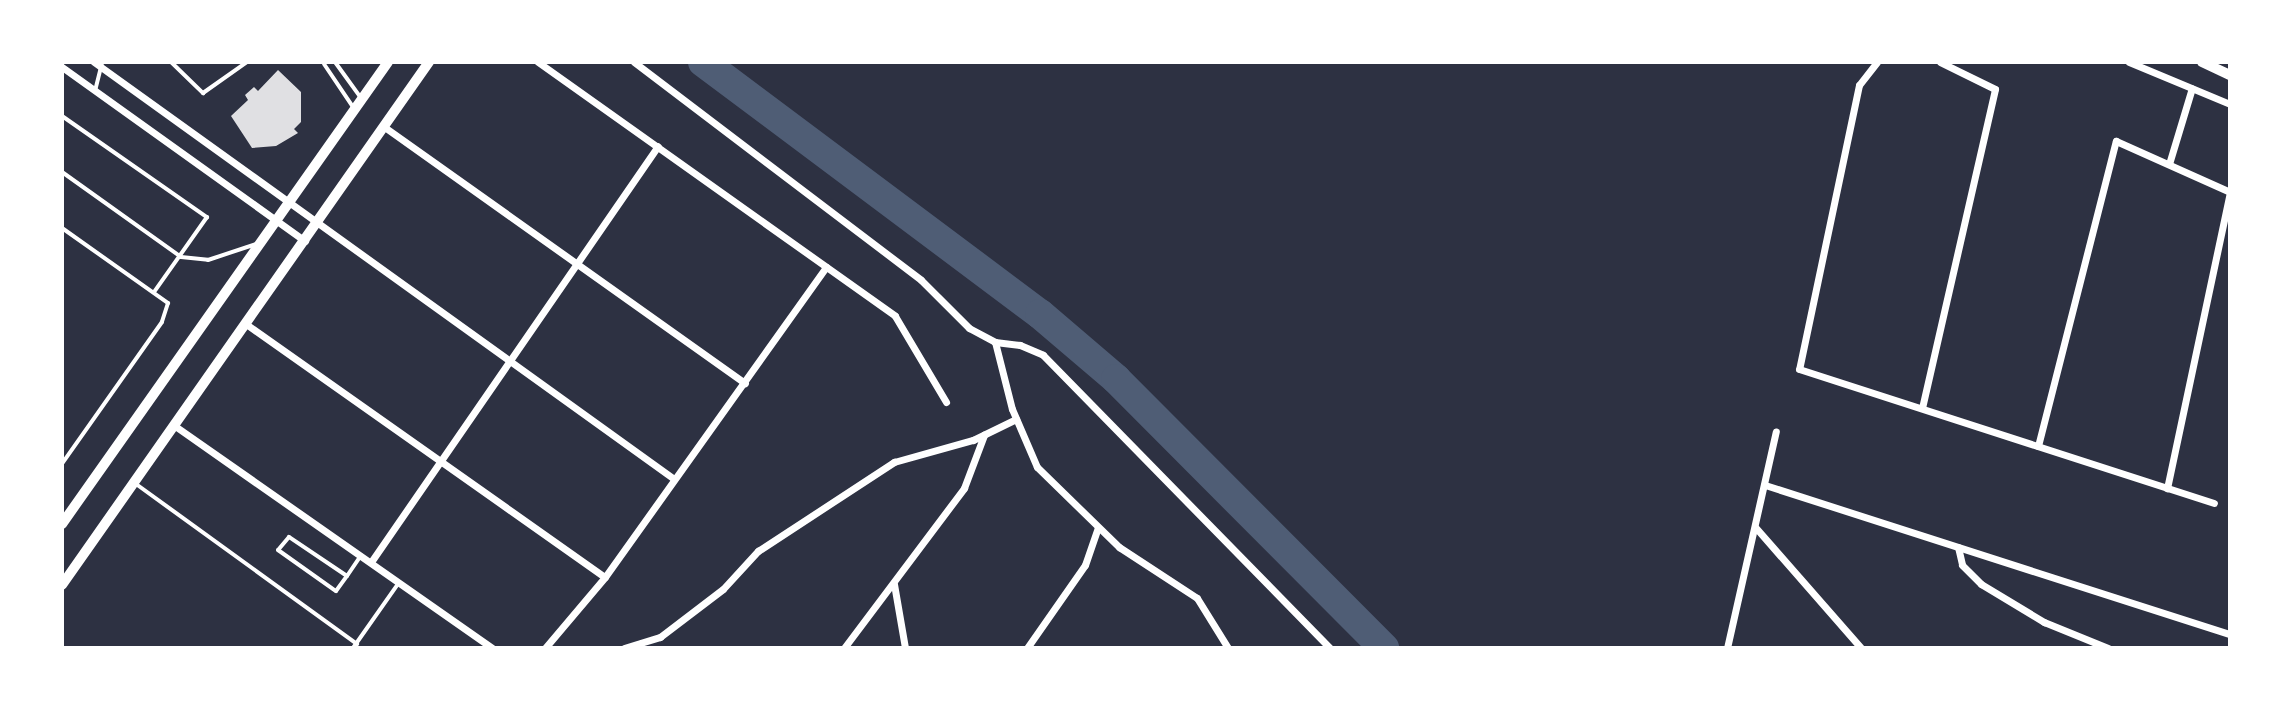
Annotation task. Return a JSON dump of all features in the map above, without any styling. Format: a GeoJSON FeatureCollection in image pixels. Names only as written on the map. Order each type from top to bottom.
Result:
{"type":"FeatureCollection","features":[{"type":"Feature","properties":{"kind":"main road"},"geometry":{"type":"LineString","coordinates":[[63,519],[388,62]]}},
{"type":"Feature","properties":{"kind":"main road"},"geometry":{"type":"LineString","coordinates":[[62,585],[319,223],[429,62]]}},
{"type":"Feature","properties":{"kind":"main road"},"geometry":{"type":"LineString","coordinates":[[2202,62],[2230,75]]}},
{"type":"Feature","properties":{"kind":"street"},"geometry":{"type":"LineString","coordinates":[[538,62],[895,316],[946,402]]}},
{"type":"Feature","properties":{"kind":"street"},"geometry":{"type":"LineString","coordinates":[[634,62],[921,280],[969,328],[995,342],[1020,345],[1043,355],[1330,648]]}},
{"type":"Feature","properties":{"kind":"street"},"geometry":{"type":"LineString","coordinates":[[1877,62],[1859,85],[1799,369],[2214,503]]}},
{"type":"Feature","properties":{"kind":"street"},"geometry":{"type":"LineString","coordinates":[[1922,408],[1995,89],[1940,62]]}},
{"type":"Feature","properties":{"kind":"street"},"geometry":{"type":"LineString","coordinates":[[2129,62],[2230,104]]}},
{"type":"Feature","properties":{"kind":"street"},"geometry":{"type":"LineString","coordinates":[[99,64],[507,362],[674,479]]}},
{"type":"Feature","properties":{"kind":"street"},"geometry":{"type":"LineString","coordinates":[[63,70],[305,241]]}},
{"type":"Feature","properties":{"kind":"street"},"geometry":{"type":"LineString","coordinates":[[2169,164],[2192,88]]}},
{"type":"Feature","properties":{"kind":"street"},"geometry":{"type":"LineString","coordinates":[[383,126],[745,383]]}},
{"type":"Feature","properties":{"kind":"street"},"geometry":{"type":"LineString","coordinates":[[2038,446],[2116,141],[2230,192],[2167,488]]}},
{"type":"Feature","properties":{"kind":"street"},"geometry":{"type":"LineString","coordinates":[[371,562],[438,459],[658,146]]}},
{"type":"Feature","properties":{"kind":"street"},"geometry":{"type":"LineString","coordinates":[[545,648],[605,577],[826,267]]}},
{"type":"Feature","properties":{"kind":"street"},"geometry":{"type":"LineString","coordinates":[[246,324],[605,577]]}},
{"type":"Feature","properties":{"kind":"street"},"geometry":{"type":"LineString","coordinates":[[995,342],[1016,419],[1037,467],[1098,528],[1197,598],[1228,648]]}},
{"type":"Feature","properties":{"kind":"street"},"geometry":{"type":"LineString","coordinates":[[624,648],[660,637],[723,589],[758,551],[894,462],[984,435],[1016,419]]}},
{"type":"Feature","properties":{"kind":"street"},"geometry":{"type":"LineString","coordinates":[[175,426],[492,648]]}},
{"type":"Feature","properties":{"kind":"street"},"geometry":{"type":"LineString","coordinates":[[1727,648],[1776,431]]}},
{"type":"Feature","properties":{"kind":"street"},"geometry":{"type":"LineString","coordinates":[[844,648],[964,488],[984,435]]}},
{"type":"Feature","properties":{"kind":"street"},"geometry":{"type":"LineString","coordinates":[[1765,485],[2230,634]]}},
{"type":"Feature","properties":{"kind":"street"},"geometry":{"type":"LineString","coordinates":[[1027,648],[1085,565],[1098,528]]}},
{"type":"Feature","properties":{"kind":"street"},"geometry":{"type":"LineString","coordinates":[[1756,528],[1861,648]]}},
{"type":"Feature","properties":{"kind":"street"},"geometry":{"type":"LineString","coordinates":[[1958,547],[1962,565],[1981,584],[2044,622],[2108,648]]}},
{"type":"Feature","properties":{"kind":"street"},"geometry":{"type":"LineString","coordinates":[[894,584],[905,648]]}},
{"type":"Feature","properties":{"kind":"lane"},"geometry":{"type":"LineString","coordinates":[[171,62],[203,93],[247,62]]}},
{"type":"Feature","properties":{"kind":"lane"},"geometry":{"type":"LineString","coordinates":[[335,62],[357,103]]}},
{"type":"Feature","properties":{"kind":"lane"},"geometry":{"type":"LineString","coordinates":[[325,63],[357,103]]}},
{"type":"Feature","properties":{"kind":"lane"},"geometry":{"type":"LineString","coordinates":[[95,91],[99,64]]}},
{"type":"Feature","properties":{"kind":"lane"},"geometry":{"type":"LineString","coordinates":[[62,116],[207,217],[154,292]]}},
{"type":"Feature","properties":{"kind":"lane"},"geometry":{"type":"LineString","coordinates":[[62,172],[181,257],[208,260],[256,244]]}},
{"type":"Feature","properties":{"kind":"lane"},"geometry":{"type":"LineString","coordinates":[[62,228],[168,303],[167,312],[62,464]]}},
{"type":"Feature","properties":{"kind":"lane"},"geometry":{"type":"LineString","coordinates":[[134,483],[355,646],[399,582]]}},
{"type":"Feature","properties":{"kind":"lane"},"geometry":{"type":"LineString","coordinates":[[347,576],[289,537],[278,550],[336,591],[347,576],[361,555]]}},
{"type":"Feature","properties":{"kind":"building"},"geometry":{"type":"Polygon","coordinates":[[[278,70],[301,92],[301,122],[294,129],[298,133],[276,146],[252,148],[231,116],[248,100],[245,95],[254,87],[258,91],[278,70]]]}},
{"type":"Feature","properties":{"kind":"waterway"},"geometry":{"type":"LineString","coordinates":[[703,62],[1040,314],[1116,379],[1384,648]]}}]}
